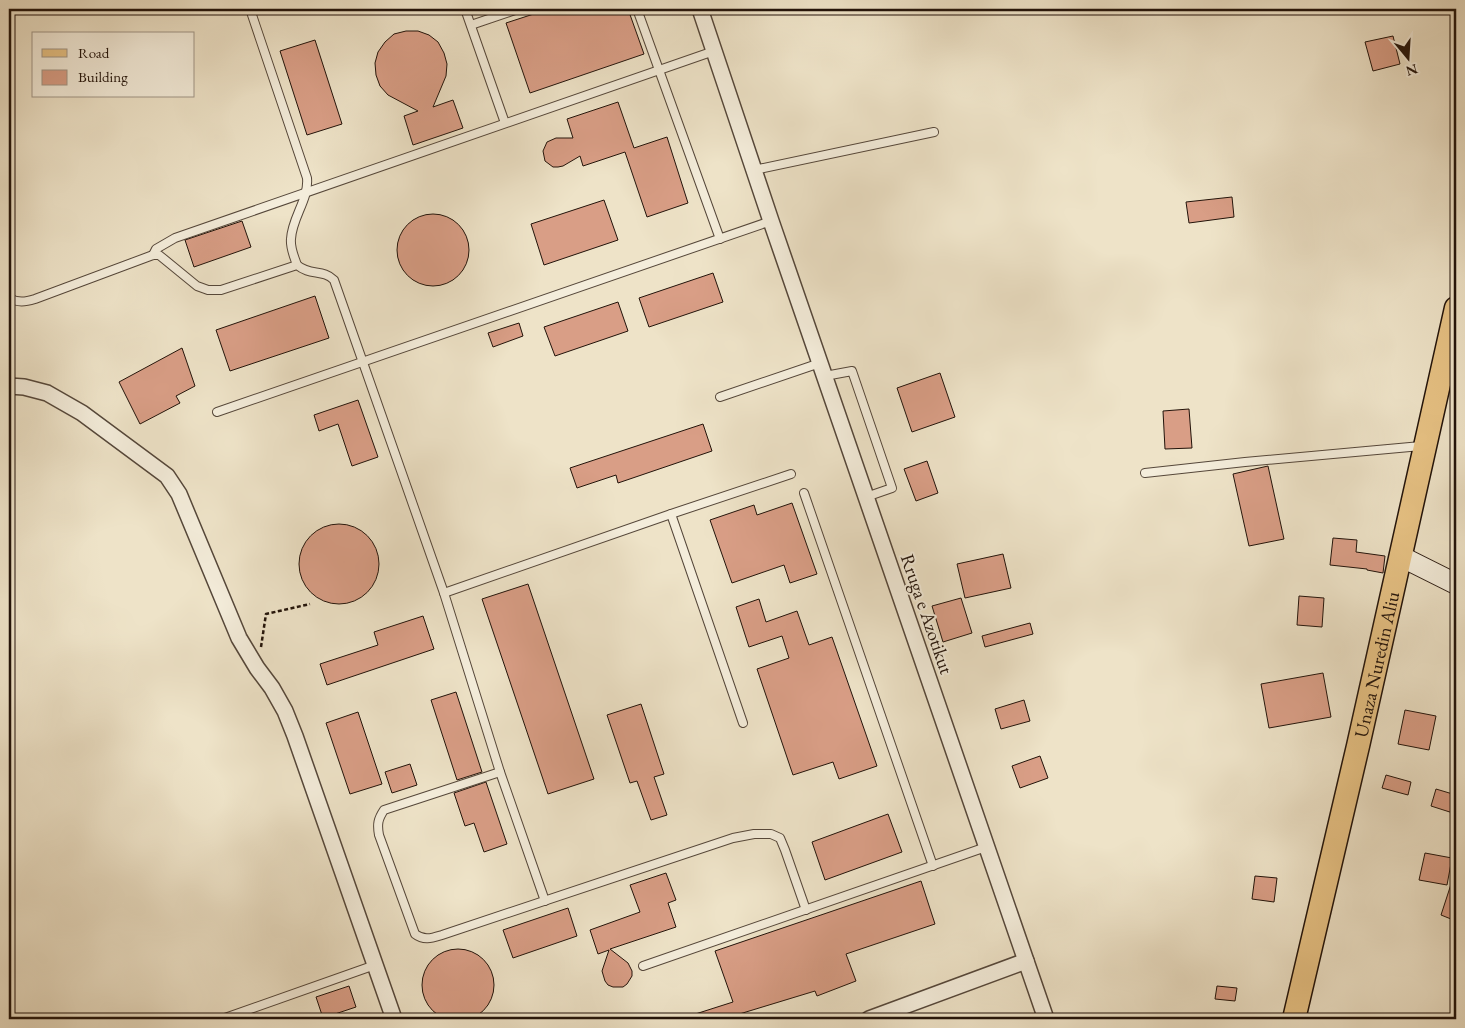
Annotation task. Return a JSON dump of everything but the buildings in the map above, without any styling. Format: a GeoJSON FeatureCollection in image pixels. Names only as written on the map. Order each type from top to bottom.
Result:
{"type":"FeatureCollection","features":[{"type":"Feature","properties":{"kind":"main road","name":"Unaza Nuredin Aliu"},"geometry":{"type":"LineString","coordinates":[[1294,1019],[1358,746],[1456,308]]}},
{"type":"Feature","properties":{"kind":"street","name":"Rruga e Azotikut"},"geometry":{"type":"LineString","coordinates":[[700,9],[822,370],[1046,1019]]}},
{"type":"Feature","properties":{"kind":"street"},"geometry":{"type":"LineString","coordinates":[[9,386],[24,387],[47,394],[82,413],[167,476],[179,494],[239,638],[257,668],[272,688],[296,736],[394,1019]]}},
{"type":"Feature","properties":{"kind":"street"},"geometry":{"type":"LineString","coordinates":[[1400,556],[1456,584]]}},
{"type":"Feature","properties":{"kind":"street"},"geometry":{"type":"LineString","coordinates":[[869,1019],[1026,961]]}},
{"type":"Feature","properties":{"kind":"lane"},"geometry":{"type":"LineString","coordinates":[[250,9],[306,172],[306,192],[293,228],[291,239],[292,252],[297,265],[304,271],[330,276],[334,280],[444,593],[500,772],[544,901]]}},
{"type":"Feature","properties":{"kind":"lane"},"geometry":{"type":"LineString","coordinates":[[466,9],[505,123]]}},
{"type":"Feature","properties":{"kind":"lane"},"geometry":{"type":"LineString","coordinates":[[471,25],[518,9]]}},
{"type":"Feature","properties":{"kind":"lane"},"geometry":{"type":"LineString","coordinates":[[637,9],[720,239]]}},
{"type":"Feature","properties":{"kind":"lane"},"geometry":{"type":"LineString","coordinates":[[153,255],[156,250],[175,238],[714,51]]}},
{"type":"Feature","properties":{"kind":"lane"},"geometry":{"type":"LineString","coordinates":[[754,170],[934,132]]}},
{"type":"Feature","properties":{"kind":"lane"},"geometry":{"type":"LineString","coordinates":[[216,412],[771,221]]}},
{"type":"Feature","properties":{"kind":"lane"},"geometry":{"type":"LineString","coordinates":[[9,298],[15,302],[25,302],[153,255],[159,255],[197,286],[208,290],[221,290],[297,265]]}},
{"type":"Feature","properties":{"kind":"lane"},"geometry":{"type":"LineString","coordinates":[[720,397],[822,370],[852,370],[892,488],[866,497]]}},
{"type":"Feature","properties":{"kind":"lane"},"geometry":{"type":"LineString","coordinates":[[1145,473],[1425,446]]}},
{"type":"Feature","properties":{"kind":"lane"},"geometry":{"type":"LineString","coordinates":[[444,593],[791,474]]}},
{"type":"Feature","properties":{"kind":"lane"},"geometry":{"type":"LineString","coordinates":[[804,493],[933,866]]}},
{"type":"Feature","properties":{"kind":"lane"},"geometry":{"type":"LineString","coordinates":[[672,514],[743,723]]}},
{"type":"Feature","properties":{"kind":"lane"},"geometry":{"type":"LineString","coordinates":[[500,772],[384,810],[380,817],[377,825],[379,835],[415,934],[420,938],[428,939],[442,935],[733,838],[754,834],[771,834],[780,838],[806,910]]}},
{"type":"Feature","properties":{"kind":"lane"},"geometry":{"type":"LineString","coordinates":[[643,966],[986,847]]}},
{"type":"Feature","properties":{"kind":"lane"},"geometry":{"type":"LineString","coordinates":[[222,1019],[375,965]]}},
{"type":"Feature","properties":{"kind":"path"},"geometry":{"type":"LineString","coordinates":[[257,668],[266,614],[310,604]]}}]}
